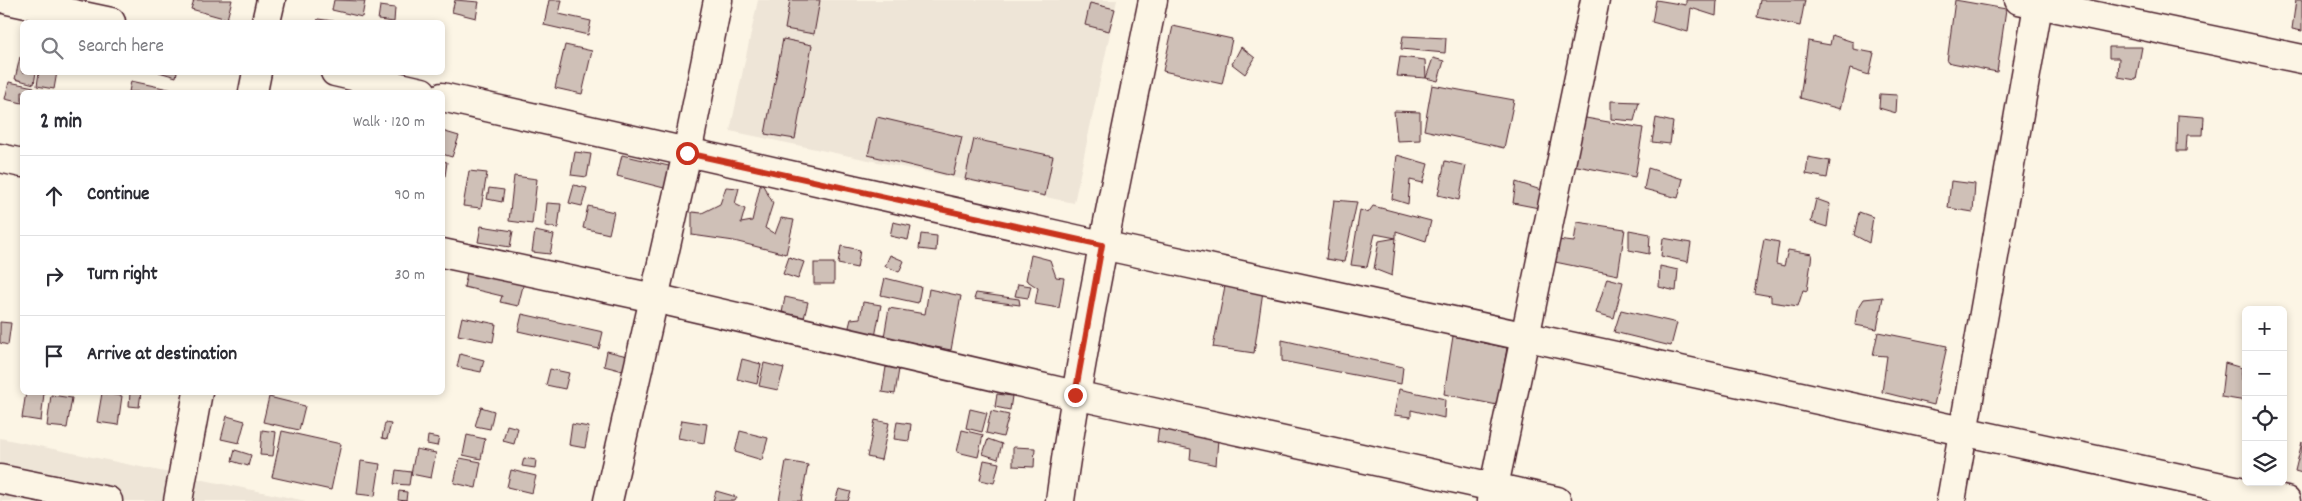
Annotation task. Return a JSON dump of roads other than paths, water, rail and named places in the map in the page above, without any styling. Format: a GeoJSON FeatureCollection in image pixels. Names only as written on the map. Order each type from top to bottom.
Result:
{"type":"FeatureCollection","features":[{"type":"Feature","properties":{"kind":"street"},"geometry":{"type":"LineString","coordinates":[[8,0],[102,20]]}},
{"type":"Feature","properties":{"kind":"street"},"geometry":{"type":"LineString","coordinates":[[266,20],[271,0]]}},
{"type":"Feature","properties":{"kind":"street"},"geometry":{"type":"LineString","coordinates":[[608,501],[687,153],[718,0]]}},
{"type":"Feature","properties":{"kind":"street"},"geometry":{"type":"LineString","coordinates":[[1060,501],[1075,395],[1102,245],[1153,0]]}},
{"type":"Feature","properties":{"kind":"street"},"geometry":{"type":"LineString","coordinates":[[1492,494],[1595,0]]}},
{"type":"Feature","properties":{"kind":"street"},"geometry":{"type":"LineString","coordinates":[[1951,501],[1964,433],[2032,1],[2302,59]]}},
{"type":"Feature","properties":{"kind":"street"},"geometry":{"type":"LineString","coordinates":[[253,90],[256,75]]}},
{"type":"Feature","properties":{"kind":"street"},"geometry":{"type":"LineString","coordinates":[[348,75],[413,90]]}},
{"type":"Feature","properties":{"kind":"street"},"geometry":{"type":"LineString","coordinates":[[445,98],[1102,245],[1524,335],[1964,433],[2286,501]]}},
{"type":"Feature","properties":{"kind":"street"},"geometry":{"type":"LineString","coordinates":[[0,158],[20,163]]}},
{"type":"Feature","properties":{"kind":"street"},"geometry":{"type":"LineString","coordinates":[[445,254],[654,298],[1492,494],[1556,501]]}},
{"type":"Feature","properties":{"kind":"street"},"geometry":{"type":"LineString","coordinates":[[178,501],[197,395]]}},
{"type":"Feature","properties":{"kind":"street"},"geometry":{"type":"LineString","coordinates":[[0,478],[108,501]]}}]}
